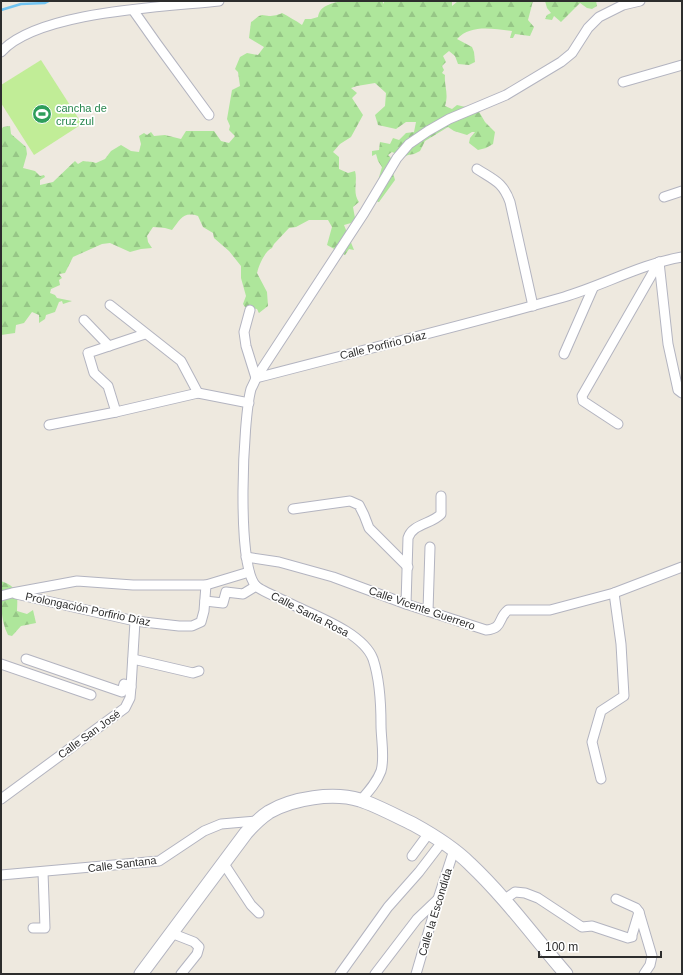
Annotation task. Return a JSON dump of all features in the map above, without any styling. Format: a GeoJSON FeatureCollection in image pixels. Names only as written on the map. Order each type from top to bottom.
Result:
{"type":"FeatureCollection","features":[{"type":"Feature","properties":{"kind":"street"},"geometry":{"type":"LineString","coordinates":[[1,52],[18,39],[67,20],[133,10],[219,1]]}},
{"type":"Feature","properties":{"kind":"street"},"geometry":{"type":"LineString","coordinates":[[205,601],[223,603],[226,592],[242,594],[256,586],[249,572],[246,557],[243,511],[245,450],[249,403],[256,378],[364,213],[397,158],[409,144],[428,131],[449,119],[506,95],[561,62],[572,53],[588,28],[599,17],[623,6],[640,1]]}},
{"type":"Feature","properties":{"kind":"street"},"geometry":{"type":"LineString","coordinates":[[133,10],[209,115]]}},
{"type":"Feature","properties":{"kind":"street"},"geometry":{"type":"LineString","coordinates":[[624,82],[682,65]]}},
{"type":"Feature","properties":{"kind":"street"},"geometry":{"type":"LineString","coordinates":[[477,170],[501,184],[506,192],[510,202],[533,306]]}},
{"type":"Feature","properties":{"kind":"street"},"geometry":{"type":"LineString","coordinates":[[664,197],[682,191]]}},
{"type":"Feature","properties":{"kind":"street","name":"Calle Porfirio Díaz"},"geometry":{"type":"LineString","coordinates":[[256,378],[533,306],[593,288],[659,262],[682,257]]}},
{"type":"Feature","properties":{"kind":"street"},"geometry":{"type":"LineString","coordinates":[[659,262],[668,344],[678,390],[682,393]]}},
{"type":"Feature","properties":{"kind":"street"},"geometry":{"type":"LineString","coordinates":[[618,424],[583,401],[582,396],[659,262]]}},
{"type":"Feature","properties":{"kind":"street"},"geometry":{"type":"LineString","coordinates":[[564,354],[593,288]]}},
{"type":"Feature","properties":{"kind":"street"},"geometry":{"type":"LineString","coordinates":[[110,305],[181,361],[198,393]]}},
{"type":"Feature","properties":{"kind":"street"},"geometry":{"type":"LineString","coordinates":[[250,310],[244,332],[246,346],[256,378]]}},
{"type":"Feature","properties":{"kind":"street"},"geometry":{"type":"LineString","coordinates":[[84,320],[109,346]]}},
{"type":"Feature","properties":{"kind":"street"},"geometry":{"type":"LineString","coordinates":[[116,412],[108,386],[94,373],[88,354],[145,334]]}},
{"type":"Feature","properties":{"kind":"street"},"geometry":{"type":"LineString","coordinates":[[49,425],[116,412],[198,393],[249,403]]}},
{"type":"Feature","properties":{"kind":"street"},"geometry":{"type":"LineString","coordinates":[[406,604],[408,538],[410,533],[419,526],[441,514],[441,496]]}},
{"type":"Feature","properties":{"kind":"street"},"geometry":{"type":"LineString","coordinates":[[293,509],[350,501],[358,505],[369,528],[408,567]]}},
{"type":"Feature","properties":{"kind":"street"},"geometry":{"type":"LineString","coordinates":[[428,611],[430,547]]}},
{"type":"Feature","properties":{"kind":"street","name":"Calle Vicente Guerrero"},"geometry":{"type":"LineString","coordinates":[[246,557],[279,562],[333,577],[406,604],[486,630],[495,629],[508,610],[550,610],[614,593],[682,567]]}},
{"type":"Feature","properties":{"kind":"street","name":"Prolongación Porfirio Díaz"},"geometry":{"type":"LineString","coordinates":[[12,593],[77,581],[133,585],[206,585],[249,572]]}},
{"type":"Feature","properties":{"kind":"street","name":"Prolongación Porfirio Díaz"},"geometry":{"type":"LineString","coordinates":[[12,593],[135,621],[192,626],[201,622],[206,585]]}},
{"type":"Feature","properties":{"kind":"street","name":"Calle Santa Rosa"},"geometry":{"type":"LineString","coordinates":[[256,586],[340,627],[354,637],[368,651],[372,658],[380,699],[382,751],[381,770],[372,788],[361,800]]}},
{"type":"Feature","properties":{"kind":"street"},"geometry":{"type":"LineString","coordinates":[[1,591],[12,593]]}},
{"type":"Feature","properties":{"kind":"street"},"geometry":{"type":"LineString","coordinates":[[1,596],[12,593]]}},
{"type":"Feature","properties":{"kind":"street"},"geometry":{"type":"LineString","coordinates":[[601,779],[592,742],[601,711],[624,696],[621,644],[614,593]]}},
{"type":"Feature","properties":{"kind":"street","name":"Calle San José"},"geometry":{"type":"LineString","coordinates":[[1,799],[36,772],[120,714],[125,708],[130,698],[135,621]]}},
{"type":"Feature","properties":{"kind":"street"},"geometry":{"type":"LineString","coordinates":[[26,659],[122,692],[124,684],[131,687]]}},
{"type":"Feature","properties":{"kind":"street"},"geometry":{"type":"LineString","coordinates":[[133,659],[193,673],[198,671]]}},
{"type":"Feature","properties":{"kind":"street"},"geometry":{"type":"LineString","coordinates":[[1,664],[91,695]]}},
{"type":"Feature","properties":{"kind":"street"},"geometry":{"type":"LineString","coordinates":[[140,974],[257,820],[280,807],[303,800],[323,797],[361,800],[429,833],[454,850],[505,899],[538,943],[566,974]]}},
{"type":"Feature","properties":{"kind":"street","name":"Calle Santana"},"geometry":{"type":"LineString","coordinates":[[1,875],[159,861],[204,831],[221,824],[257,820]]}},
{"type":"Feature","properties":{"kind":"street"},"geometry":{"type":"LineString","coordinates":[[412,856],[429,833]]}},
{"type":"Feature","properties":{"kind":"street"},"geometry":{"type":"LineString","coordinates":[[340,974],[388,907],[442,842]]}},
{"type":"Feature","properties":{"kind":"street","name":"Calle la Escondida"},"geometry":{"type":"LineString","coordinates":[[416,974],[454,850]]}},
{"type":"Feature","properties":{"kind":"street"},"geometry":{"type":"LineString","coordinates":[[224,864],[251,905],[259,914]]}},
{"type":"Feature","properties":{"kind":"street"},"geometry":{"type":"LineString","coordinates":[[33,928],[45,928],[42,872]]}},
{"type":"Feature","properties":{"kind":"street"},"geometry":{"type":"LineString","coordinates":[[505,899],[515,892],[525,893],[538,898],[582,927],[592,926],[628,938],[632,937],[639,912]]}},
{"type":"Feature","properties":{"kind":"street"},"geometry":{"type":"LineString","coordinates":[[375,974],[417,920],[438,899]]}},
{"type":"Feature","properties":{"kind":"street"},"geometry":{"type":"LineString","coordinates":[[616,899],[636,908],[639,912],[652,956],[650,965],[644,974]]}},
{"type":"Feature","properties":{"kind":"street"},"geometry":{"type":"LineString","coordinates":[[171,933],[194,942],[199,947],[197,954],[181,974]]}},
{"type":"Feature","properties":{"kind":"green space"},"geometry":{"type":"Polygon","coordinates":[[[341,1],[382,1],[384,4],[384,1],[452,1],[452,6],[458,1],[533,1],[528,20],[534,27],[530,36],[515,34],[513,38],[510,38],[512,31],[476,29],[463,34],[457,39],[472,47],[475,62],[469,65],[458,64],[455,56],[449,51],[443,56],[446,62],[442,66],[444,70],[442,73],[445,75],[445,106],[452,109],[457,105],[478,110],[485,122],[495,132],[493,144],[478,150],[469,143],[470,138],[475,132],[467,135],[454,131],[448,127],[425,141],[420,151],[414,154],[404,157],[392,152],[388,155],[393,160],[392,169],[395,180],[379,202],[375,201],[375,191],[382,167],[376,154],[372,156],[372,151],[379,150],[380,142],[390,144],[393,138],[399,140],[406,133],[414,132],[416,122],[406,122],[396,129],[378,125],[375,115],[385,106],[386,93],[375,83],[351,88],[357,93],[352,98],[363,115],[351,137],[340,144],[333,152],[339,157],[339,169],[348,173],[355,171],[355,191],[359,202],[353,207],[355,218],[351,223],[344,225],[354,250],[349,249],[345,255],[327,245],[332,227],[328,220],[309,220],[296,227],[289,228],[267,252],[259,266],[257,273],[267,292],[268,306],[259,313],[257,309],[245,307],[243,304],[246,296],[241,278],[241,266],[229,251],[214,238],[213,233],[203,227],[198,216],[189,215],[182,217],[172,230],[153,227],[147,236],[148,242],[152,248],[130,252],[110,243],[102,244],[73,257],[65,273],[59,274],[62,278],[59,280],[60,285],[51,289],[50,293],[55,295],[57,298],[72,301],[63,304],[62,301],[59,302],[55,312],[46,315],[45,319],[39,323],[39,315],[32,312],[24,323],[16,325],[15,333],[1,335],[1,130],[3,127],[10,126],[11,134],[26,147],[27,154],[23,168],[35,171],[40,176],[44,175],[45,177],[40,180],[40,185],[53,182],[75,161],[78,164],[83,161],[96,163],[105,159],[111,151],[121,145],[131,151],[139,152],[141,144],[139,136],[144,133],[147,135],[151,132],[154,136],[165,135],[181,139],[186,131],[214,131],[221,141],[229,143],[235,136],[229,130],[230,126],[227,119],[232,90],[240,86],[238,72],[235,69],[240,57],[247,53],[258,55],[264,47],[249,38],[251,22],[262,15],[272,16],[282,13],[302,25],[305,19],[318,17],[319,13],[324,7],[341,1]]]}},
{"type":"Feature","properties":{"kind":"green space"},"geometry":{"type":"Polygon","coordinates":[[[545,1],[596,1],[597,6],[592,9],[587,8],[580,3],[561,22],[554,16],[552,20],[545,19],[547,15],[551,13],[547,8],[545,1]]]}},
{"type":"Feature","properties":{"kind":"green space","name":"cancha de cruz zul"},"geometry":{"type":"Polygon","coordinates":[[[41,60],[82,124],[34,155],[1,103],[1,85],[41,60]]]}},
{"type":"Feature","properties":{"kind":"green space"},"geometry":{"type":"Polygon","coordinates":[[[1,581],[7,583],[16,592],[17,611],[27,614],[33,610],[36,623],[21,626],[12,636],[8,635],[5,629],[2,609],[1,581]]]}},
{"type":"Feature","properties":{"kind":"waterway"},"geometry":{"type":"LineString","coordinates":[[1,10],[21,4],[45,3],[49,1]]}},
{"type":"Feature","properties":{"kind":"place","name":"cancha de cruz zul"},"geometry":{"type":"Point","coordinates":[42,114]}}]}
